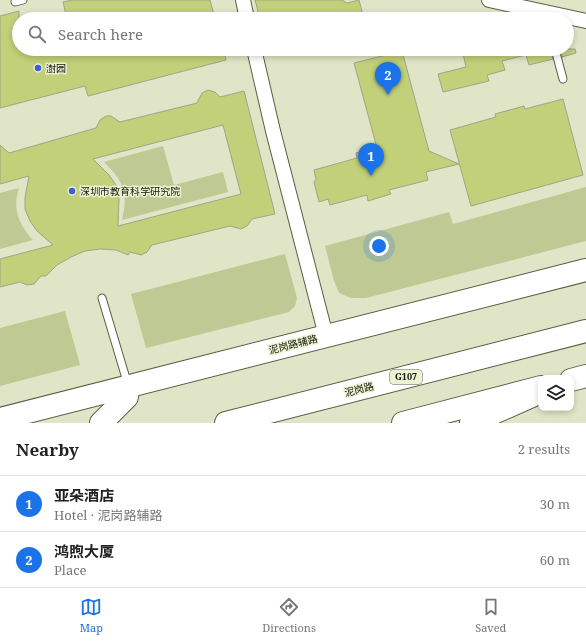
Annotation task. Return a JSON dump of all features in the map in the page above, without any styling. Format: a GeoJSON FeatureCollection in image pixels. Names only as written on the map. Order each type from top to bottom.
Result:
{"type":"FeatureCollection","features":[{"type":"Feature","properties":{"kind":"main road","name":"泥岗路辅路"},"geometry":{"type":"LineString","coordinates":[[0,419],[586,270]]}},
{"type":"Feature","properties":{"kind":"main road","name":"泥岗路"},"geometry":{"type":"LineString","coordinates":[[226,423],[586,331]]}},
{"type":"Feature","properties":{"kind":"main road"},"geometry":{"type":"LineString","coordinates":[[574,379],[586,376]]}},
{"type":"Feature","properties":{"kind":"main road"},"geometry":{"type":"LineString","coordinates":[[574,380],[586,380]]}},
{"type":"Feature","properties":{"kind":"main road"},"geometry":{"type":"LineString","coordinates":[[101,423],[127,397],[128,386]]}},
{"type":"Feature","properties":{"kind":"main road"},"geometry":{"type":"LineString","coordinates":[[403,423],[538,389]]}},
{"type":"Feature","properties":{"kind":"main road"},"geometry":{"type":"LineString","coordinates":[[470,423],[538,393]]}},
{"type":"Feature","properties":{"kind":"street"},"geometry":{"type":"LineString","coordinates":[[243,0],[246,12]]}},
{"type":"Feature","properties":{"kind":"street"},"geometry":{"type":"LineString","coordinates":[[489,0],[536,12]]}},
{"type":"Feature","properties":{"kind":"street"},"geometry":{"type":"LineString","coordinates":[[574,19],[586,21]]}},
{"type":"Feature","properties":{"kind":"street"},"geometry":{"type":"LineString","coordinates":[[256,56],[326,336]]}},
{"type":"Feature","properties":{"kind":"lane"},"geometry":{"type":"LineString","coordinates":[[15,2],[23,0]]}},
{"type":"Feature","properties":{"kind":"lane"},"geometry":{"type":"LineString","coordinates":[[557,56],[563,78]]}},
{"type":"Feature","properties":{"kind":"lane"},"geometry":{"type":"LineString","coordinates":[[102,298],[128,386]]}},
{"type":"Feature","properties":{"kind":"green space"},"geometry":{"type":"Polygon","coordinates":[[[163,146],[174,185],[223,172],[228,192],[122,220],[125,202],[123,188],[116,175],[104,162],[163,146]]]}},
{"type":"Feature","properties":{"kind":"green space"},"geometry":{"type":"Polygon","coordinates":[[[586,187],[586,241],[366,298],[351,298],[339,293],[334,281],[325,246],[449,212],[453,224],[586,187]]]}},
{"type":"Feature","properties":{"kind":"green space"},"geometry":{"type":"Polygon","coordinates":[[[19,188],[16,202],[18,216],[24,228],[33,240],[0,249],[0,193],[19,188]]]}},
{"type":"Feature","properties":{"kind":"green space"},"geometry":{"type":"Polygon","coordinates":[[[285,254],[297,298],[295,306],[289,312],[146,348],[131,294],[285,254]]]}},
{"type":"Feature","properties":{"kind":"green space"},"geometry":{"type":"Polygon","coordinates":[[[65,311],[80,365],[0,386],[0,328],[65,311]]]}},
{"type":"Feature","properties":{"kind":"building"},"geometry":{"type":"Polygon","coordinates":[[[72,0],[210,0],[213,12],[65,12],[63,2],[72,0]]]}},
{"type":"Feature","properties":{"kind":"building"},"geometry":{"type":"Polygon","coordinates":[[[255,0],[342,0],[347,3],[359,0],[362,12],[258,12],[255,0]]]}},
{"type":"Feature","properties":{"kind":"building"},"geometry":{"type":"Polygon","coordinates":[[[12,13],[12,56],[225,56],[226,60],[88,96],[85,86],[0,108],[0,16],[12,13]]]}},
{"type":"Feature","properties":{"kind":"building"},"geometry":{"type":"Polygon","coordinates":[[[382,56],[403,56],[429,151],[459,164],[426,172],[428,180],[389,190],[391,194],[368,201],[367,195],[330,205],[328,199],[319,202],[314,182],[316,179],[314,170],[357,158],[356,153],[377,148],[354,63],[382,56]]]}},
{"type":"Feature","properties":{"kind":"building"},"geometry":{"type":"Polygon","coordinates":[[[464,56],[522,56],[502,61],[505,70],[487,75],[489,81],[443,92],[438,74],[466,67],[464,56]]]}},
{"type":"Feature","properties":{"kind":"building"},"geometry":{"type":"Polygon","coordinates":[[[526,56],[552,56],[553,59],[529,65],[526,56]]]}},
{"type":"Feature","properties":{"kind":"building","name":"深圳市教育科学研究院"},"geometry":{"type":"Polygon","coordinates":[[[208,90],[215,92],[220,97],[244,91],[275,214],[252,219],[247,226],[241,229],[230,226],[152,245],[147,252],[141,255],[130,252],[128,255],[116,250],[100,249],[85,251],[57,265],[46,276],[41,276],[34,284],[27,285],[20,282],[0,287],[0,259],[53,245],[37,231],[30,221],[25,209],[25,198],[29,176],[0,184],[0,145],[9,153],[96,128],[100,120],[106,116],[111,116],[120,122],[197,103],[202,93],[208,90]],[[223,125],[93,159],[109,175],[116,185],[119,199],[118,226],[241,194],[223,125]]]}},
{"type":"Feature","properties":{"kind":"building"},"geometry":{"type":"Polygon","coordinates":[[[563,99],[583,175],[471,206],[450,130],[496,117],[495,114],[524,106],[525,109],[563,99]]]}},
{"type":"Feature","properties":{"kind":"place","name":"澍园"},"geometry":{"type":"Point","coordinates":[38,68]}},
{"type":"Feature","properties":{"kind":"place","name":"鸿煦大厦"},"geometry":{"type":"Point","coordinates":[388,95]}},
{"type":"Feature","properties":{"kind":"place","name":"亚朵酒店"},"geometry":{"type":"Point","coordinates":[371,176]}},
{"type":"Feature","properties":{"kind":"place","name":"深圳市教育科学研究院"},"geometry":{"type":"Point","coordinates":[72,191]}}]}
